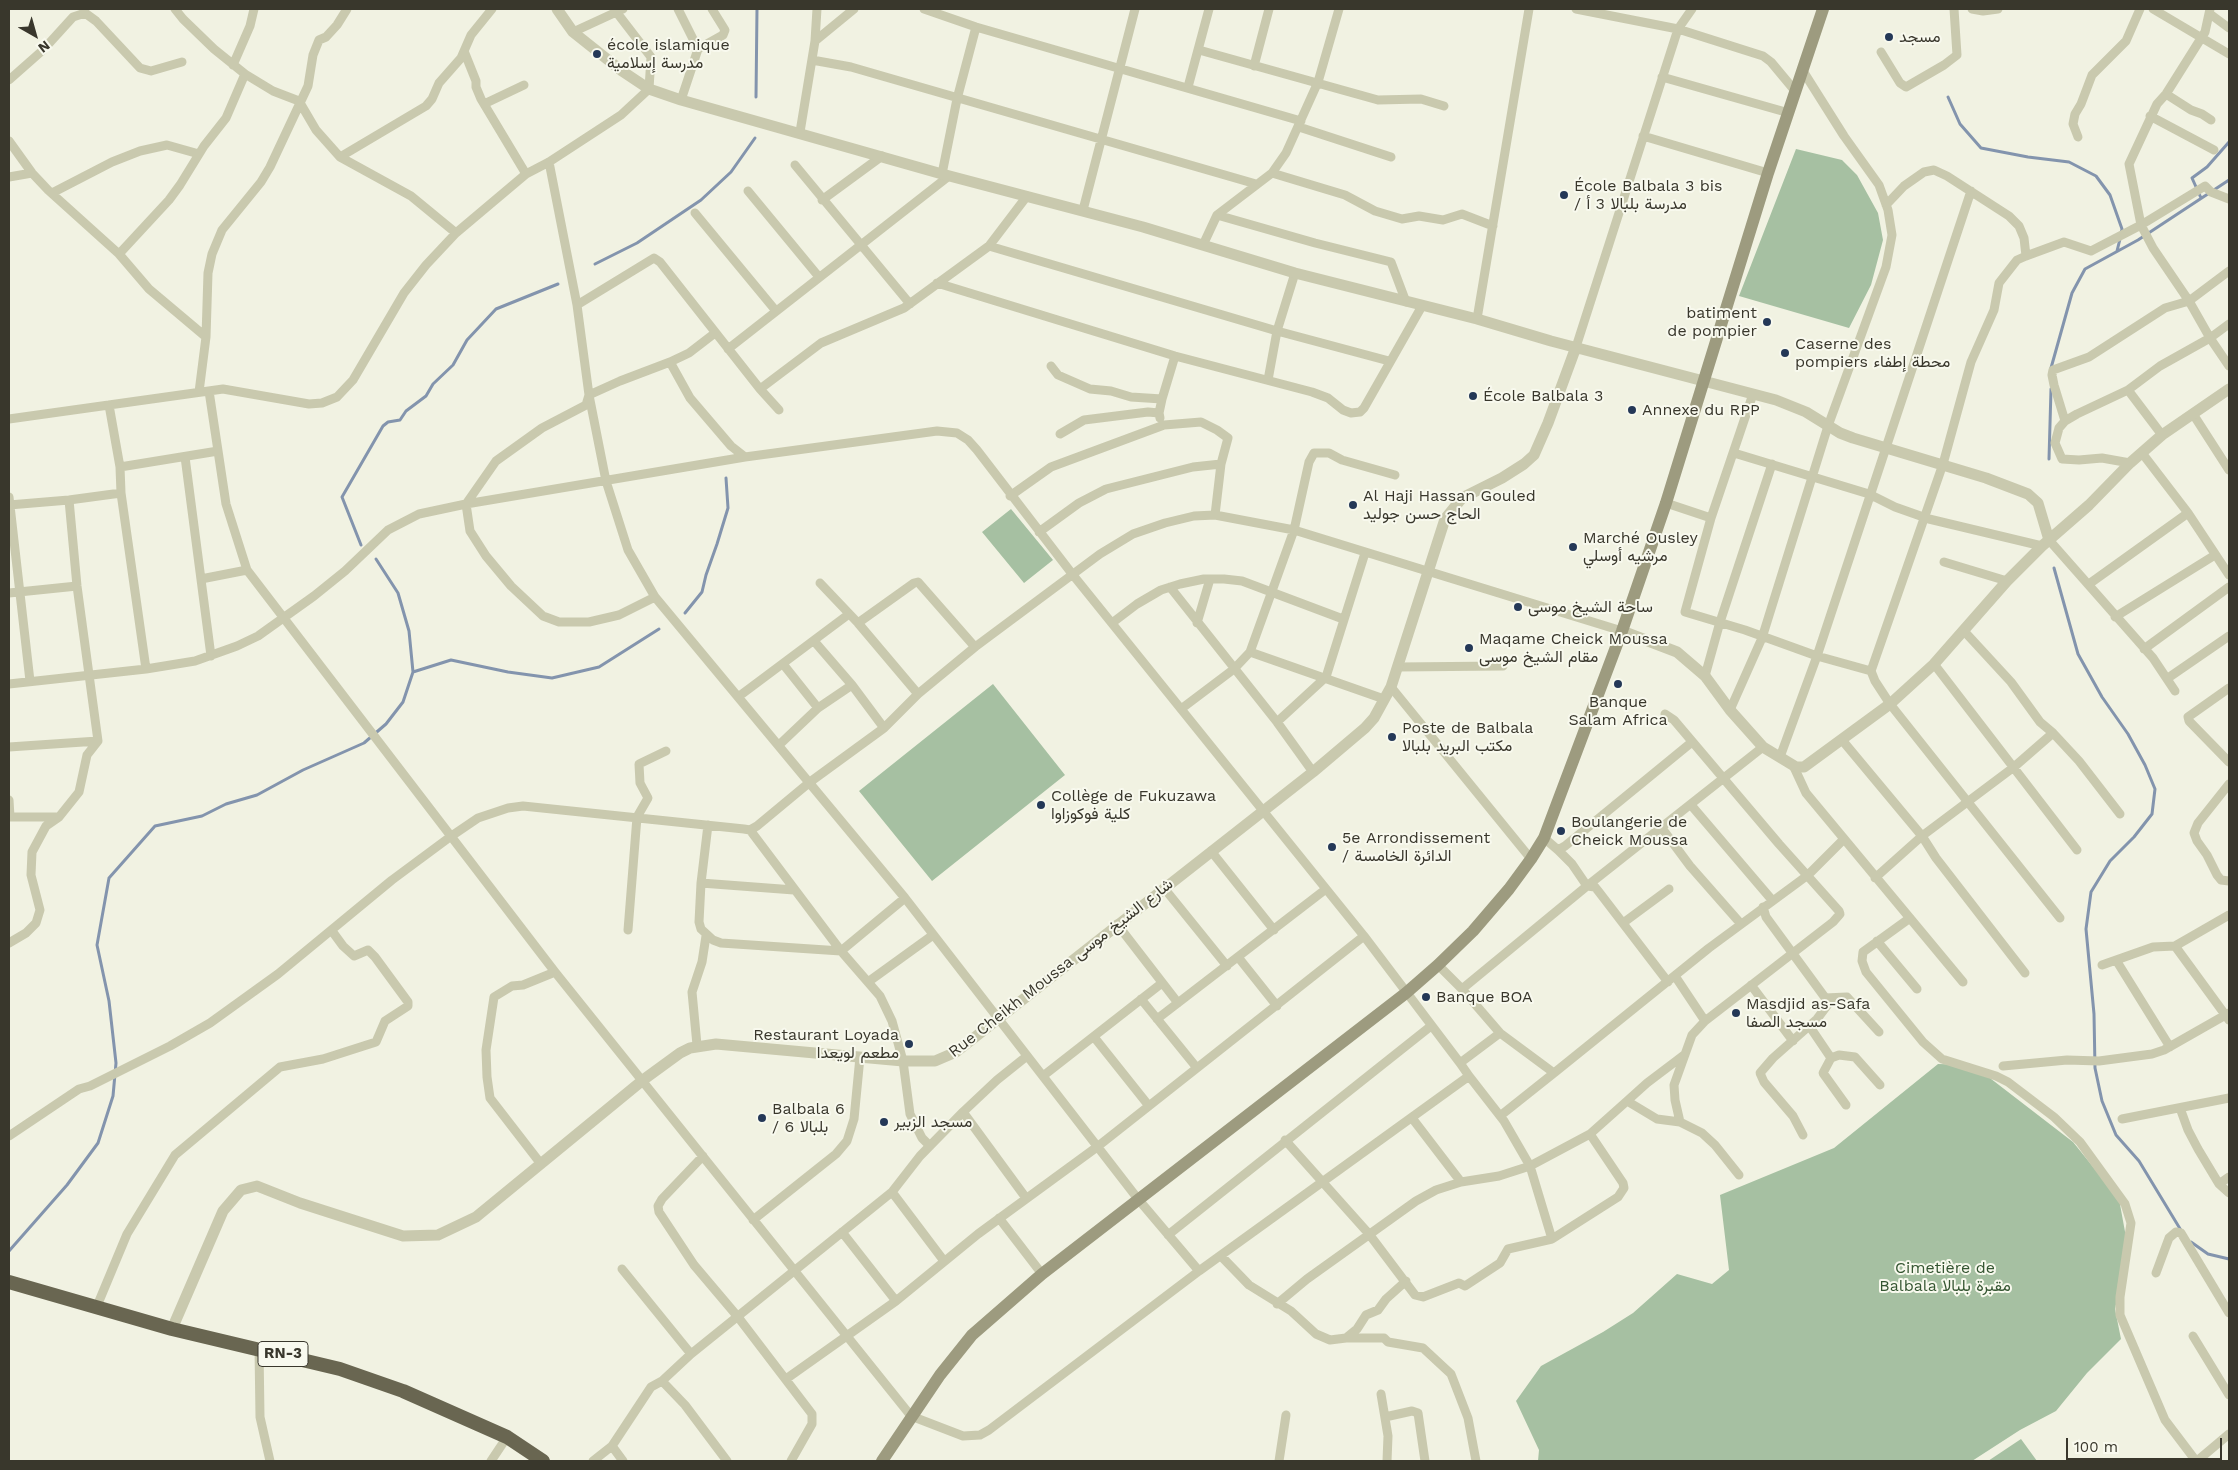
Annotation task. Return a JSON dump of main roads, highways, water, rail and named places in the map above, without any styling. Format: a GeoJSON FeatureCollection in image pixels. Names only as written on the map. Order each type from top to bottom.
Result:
{"type":"FeatureCollection","features":[{"type":"Feature","properties":{"kind":"highway","name":"RN-3"},"geometry":{"type":"LineString","coordinates":[[9,1282],[172,1329],[340,1368],[403,1391],[507,1437],[543,1461]]}},
{"type":"Feature","properties":{"kind":"main road"},"geometry":{"type":"LineString","coordinates":[[883,1461],[955,1354],[972,1335],[1042,1274],[1406,993],[1473,931],[1531,860],[1544,838],[1622,631],[1666,503],[1768,172],[1823,9]]}},
{"type":"Feature","properties":{"kind":"waterway"},"geometry":{"type":"LineString","coordinates":[[756,97],[757,9]]}},
{"type":"Feature","properties":{"kind":"waterway"},"geometry":{"type":"LineString","coordinates":[[1948,97],[1960,124],[1981,148],[2028,157],[2069,162],[2096,176],[2110,195],[2122,229],[2121,233]]}},
{"type":"Feature","properties":{"kind":"waterway"},"geometry":{"type":"LineString","coordinates":[[595,264],[637,243],[701,200],[731,172],[755,138]]}},
{"type":"Feature","properties":{"kind":"waterway"},"geometry":{"type":"LineString","coordinates":[[2201,198],[2192,178],[2207,167],[2229,142]]}},
{"type":"Feature","properties":{"kind":"waterway"},"geometry":{"type":"LineString","coordinates":[[2051,368],[2072,293],[2085,269],[2138,240],[2229,180]]}},
{"type":"Feature","properties":{"kind":"waterway"},"geometry":{"type":"LineString","coordinates":[[2117,251],[2120,239]]}},
{"type":"Feature","properties":{"kind":"waterway"},"geometry":{"type":"LineString","coordinates":[[361,545],[342,497],[383,426],[388,422],[400,420],[406,411],[426,396],[433,384],[453,365],[467,340],[496,309],[558,284]]}},
{"type":"Feature","properties":{"kind":"waterway"},"geometry":{"type":"LineString","coordinates":[[2049,459],[2051,389]]}},
{"type":"Feature","properties":{"kind":"waterway"},"geometry":{"type":"LineString","coordinates":[[685,613],[702,592],[728,508],[726,478]]}},
{"type":"Feature","properties":{"kind":"waterway"},"geometry":{"type":"LineString","coordinates":[[9,1251],[67,1185],[98,1143],[113,1096],[116,1063],[109,1001],[97,945],[109,878],[155,826],[202,816],[226,804],[257,795],[303,770],[364,743],[386,724],[403,702],[413,672],[409,631],[398,593],[376,559]]}},
{"type":"Feature","properties":{"kind":"waterway"},"geometry":{"type":"LineString","coordinates":[[2054,568],[2078,654],[2102,697],[2128,734],[2145,765],[2155,789],[2152,814],[2134,837],[2110,861],[2091,892],[2086,929],[2094,1014],[2095,1068],[2102,1101],[2116,1135],[2139,1161],[2182,1232]]}},
{"type":"Feature","properties":{"kind":"waterway"},"geometry":{"type":"LineString","coordinates":[[413,672],[451,660],[508,672],[552,678],[599,667],[659,629]]}},
{"type":"Feature","properties":{"kind":"waterway"},"geometry":{"type":"LineString","coordinates":[[2191,1242],[2208,1254],[2229,1259]]}},
{"type":"Feature","properties":{"kind":"place","name":"مسجد"},"geometry":{"type":"Point","coordinates":[1889,37]}},
{"type":"Feature","properties":{"kind":"place","name":"école islamique مدرسة إسلامية"},"geometry":{"type":"Point","coordinates":[597,54]}},
{"type":"Feature","properties":{"kind":"place","name":"École Balbala 3 bis / مدرسة بلبالا 3 أ"},"geometry":{"type":"Point","coordinates":[1564,195]}},
{"type":"Feature","properties":{"kind":"place","name":"batiment de pompier"},"geometry":{"type":"Point","coordinates":[1767,322]}},
{"type":"Feature","properties":{"kind":"place","name":"Caserne des pompiers محطة إطفاء"},"geometry":{"type":"Point","coordinates":[1785,353]}},
{"type":"Feature","properties":{"kind":"place","name":"École Balbala 3"},"geometry":{"type":"Point","coordinates":[1473,396]}},
{"type":"Feature","properties":{"kind":"place","name":"Annexe du RPP"},"geometry":{"type":"Point","coordinates":[1632,410]}},
{"type":"Feature","properties":{"kind":"place","name":"Al Haji Hassan Gouled الحاج حسن جوليد"},"geometry":{"type":"Point","coordinates":[1353,505]}},
{"type":"Feature","properties":{"kind":"place","name":"Marché Ousley مرشيه أوسلي"},"geometry":{"type":"Point","coordinates":[1573,547]}},
{"type":"Feature","properties":{"kind":"place","name":"ساحة الشيخ موسى"},"geometry":{"type":"Point","coordinates":[1518,607]}},
{"type":"Feature","properties":{"kind":"place","name":"Maqame Cheick Moussa مقام الشيخ موسى"},"geometry":{"type":"Point","coordinates":[1469,648]}},
{"type":"Feature","properties":{"kind":"place","name":"Banque Salam Africa"},"geometry":{"type":"Point","coordinates":[1618,684]}},
{"type":"Feature","properties":{"kind":"place","name":"Poste de Balbala مكتب البريد بلبالا"},"geometry":{"type":"Point","coordinates":[1392,737]}},
{"type":"Feature","properties":{"kind":"place","name":"Collège de Fukuzawa كلية فوكوزاوا"},"geometry":{"type":"Point","coordinates":[1041,805]}},
{"type":"Feature","properties":{"kind":"place","name":"Boulangerie de Cheick Moussa"},"geometry":{"type":"Point","coordinates":[1561,831]}},
{"type":"Feature","properties":{"kind":"place","name":"5e Arrondissement / الدائرة الخامسة"},"geometry":{"type":"Point","coordinates":[1332,847]}},
{"type":"Feature","properties":{"kind":"place","name":"Banque BOA"},"geometry":{"type":"Point","coordinates":[1426,997]}},
{"type":"Feature","properties":{"kind":"place","name":"Masdjid as-Safa مسجد الصفا"},"geometry":{"type":"Point","coordinates":[1736,1013]}},
{"type":"Feature","properties":{"kind":"place","name":"Restaurant Loyada مطعم لويعدا"},"geometry":{"type":"Point","coordinates":[909,1044]}},
{"type":"Feature","properties":{"kind":"place","name":"Balbala 6 / بلبالا 6"},"geometry":{"type":"Point","coordinates":[762,1118]}},
{"type":"Feature","properties":{"kind":"place","name":"مسجد الزبير"},"geometry":{"type":"Point","coordinates":[884,1122]}},
{"type":"Feature","properties":{"kind":"park label","name":"Cimetière de Balbala مقبرة بلبالا"},"geometry":{"type":"Point","coordinates":[1945,1277]}}]}
